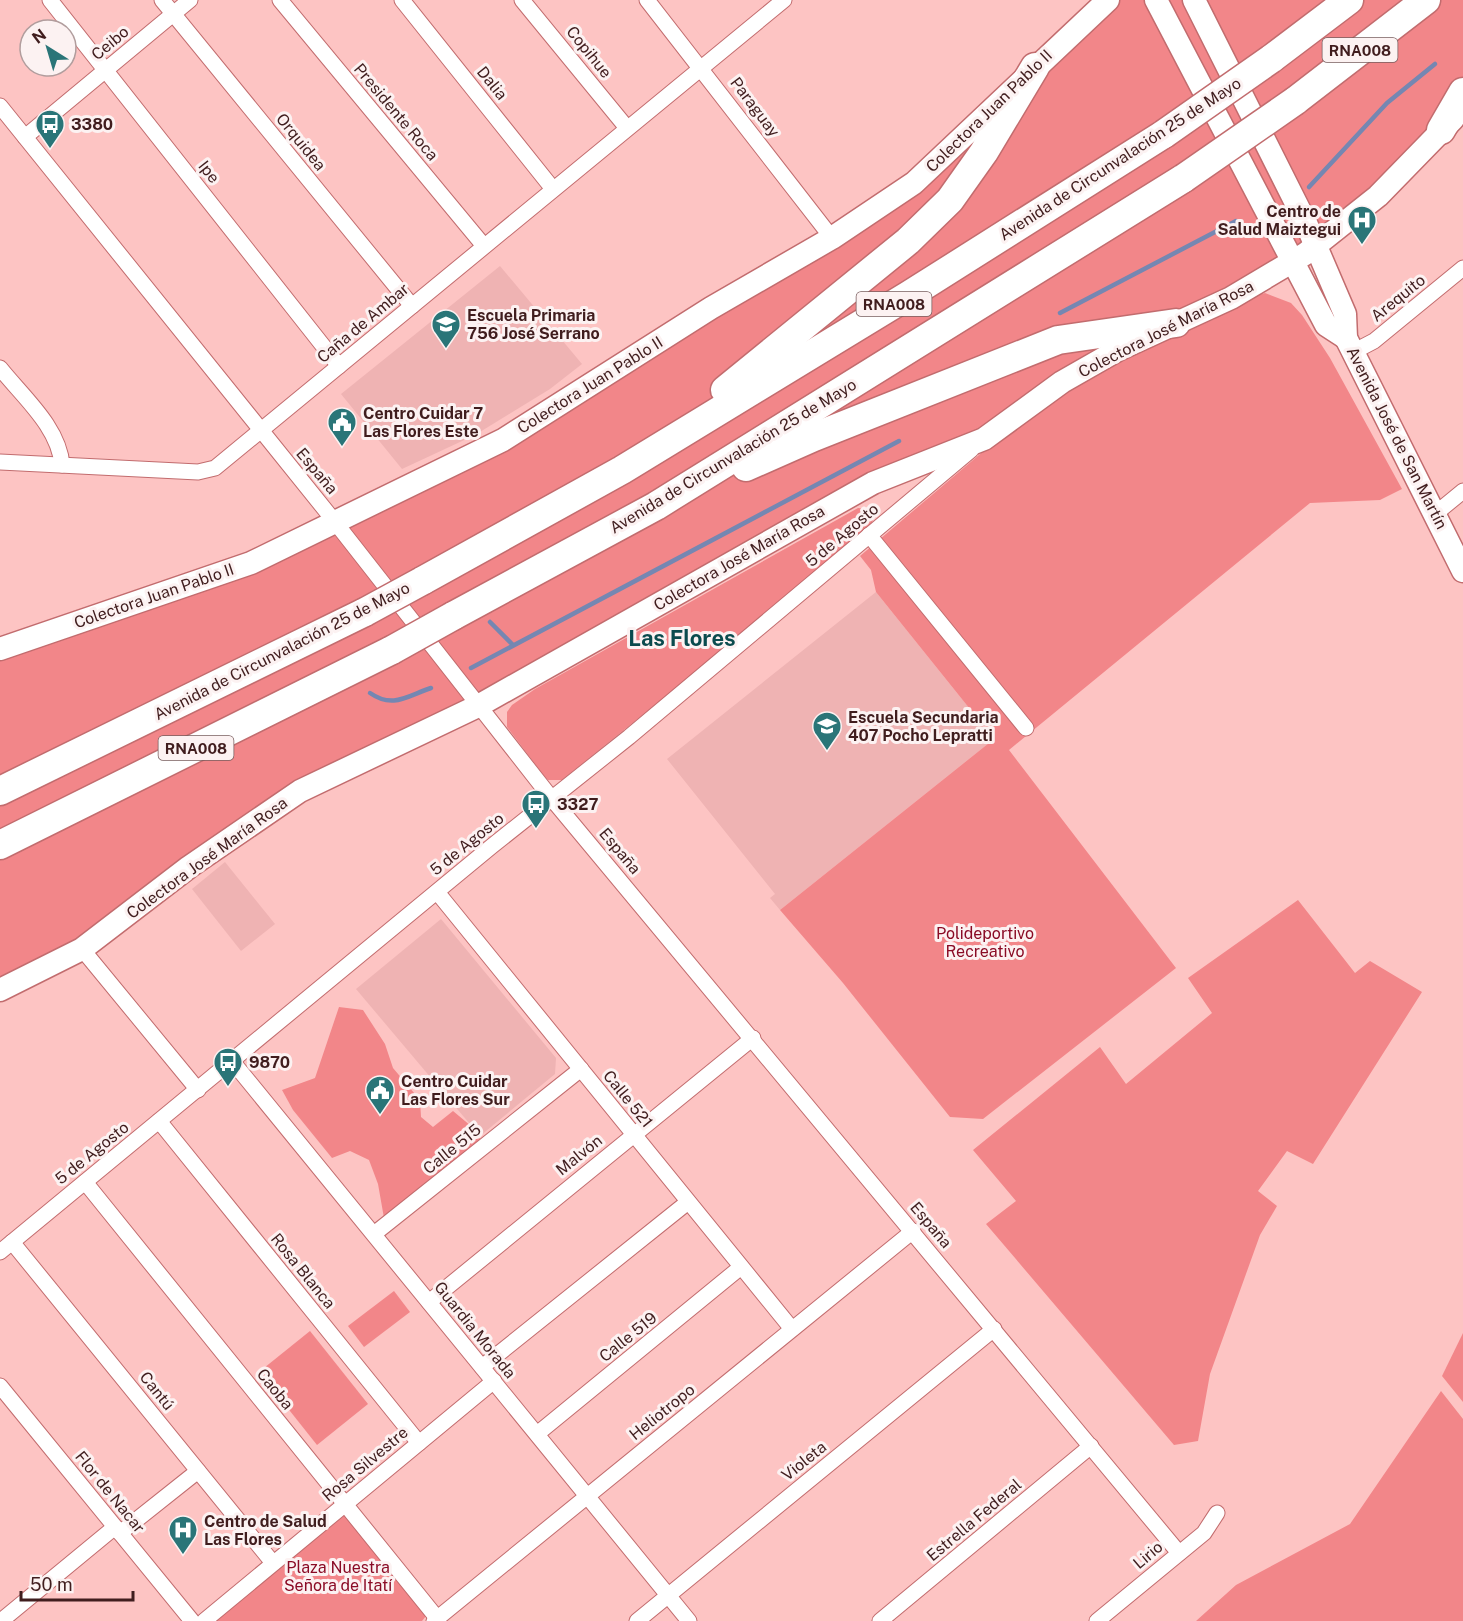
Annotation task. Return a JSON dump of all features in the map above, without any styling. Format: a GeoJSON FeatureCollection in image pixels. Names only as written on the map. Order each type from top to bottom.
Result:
{"type":"FeatureCollection","features":[{"type":"Feature","properties":{"kind":"highway","name":"Avenida de Circunvalación 25 de Mayo"},"geometry":{"type":"LineString","coordinates":[[3,789],[365,612],[622,470],[909,295],[1164,134],[1271,59],[1349,0]]}},
{"type":"Feature","properties":{"kind":"highway","name":"Avenida de Circunvalación 25 de Mayo"},"geometry":{"type":"LineString","coordinates":[[0,845],[392,650],[656,506],[1184,178],[1294,101],[1426,0]]}},
{"type":"Feature","properties":{"kind":"highway"},"geometry":{"type":"LineString","coordinates":[[622,470],[908,241],[950,200],[984,152],[1035,67]]}},
{"type":"Feature","properties":{"kind":"highway"},"geometry":{"type":"LineString","coordinates":[[1441,130],[1463,92]]}},
{"type":"Feature","properties":{"kind":"highway"},"geometry":{"type":"LineString","coordinates":[[656,506],[814,437],[1058,340],[1176,323]]}},
{"type":"Feature","properties":{"kind":"main road","name":"Colectora Juan Pablo II"},"geometry":{"type":"LineString","coordinates":[[0,649],[251,563],[503,440],[711,308],[832,237],[914,183],[1108,0]]}},
{"type":"Feature","properties":{"kind":"main road","name":"Avenida José de San Martín"},"geometry":{"type":"LineString","coordinates":[[1156,0],[1326,325],[1350,345]]}},
{"type":"Feature","properties":{"kind":"main road","name":"Avenida José de San Martín"},"geometry":{"type":"LineString","coordinates":[[1194,0],[1316,246],[1345,314],[1350,345],[1463,571]]}},
{"type":"Feature","properties":{"kind":"main road","name":"Colectora José María Rosa"},"geometry":{"type":"LineString","coordinates":[[0,990],[82,949],[268,811],[300,791],[478,706],[873,483],[984,439],[1062,382],[1118,350],[1231,298],[1292,262],[1316,246],[1378,196],[1463,110]]}},
{"type":"Feature","properties":{"kind":"street","name":"Ipe"},"geometry":{"type":"LineString","coordinates":[[50,0],[339,366]]}},
{"type":"Feature","properties":{"kind":"street","name":"Orquidea"},"geometry":{"type":"LineString","coordinates":[[162,0],[412,306]]}},
{"type":"Feature","properties":{"kind":"street","name":"Ceibo"},"geometry":{"type":"LineString","coordinates":[[25,137],[190,0]]}},
{"type":"Feature","properties":{"kind":"street","name":"Presidente Roca"},"geometry":{"type":"LineString","coordinates":[[280,0],[484,246]]}},
{"type":"Feature","properties":{"kind":"street","name":"Dalia"},"geometry":{"type":"LineString","coordinates":[[402,0],[553,189]]}},
{"type":"Feature","properties":{"kind":"street","name":"Copihue"},"geometry":{"type":"LineString","coordinates":[[522,0],[627,128]]}},
{"type":"Feature","properties":{"kind":"street","name":"Paraguay"},"geometry":{"type":"LineString","coordinates":[[647,0],[701,66],[832,237]]}},
{"type":"Feature","properties":{"kind":"street","name":"Caña de Ambar"},"geometry":{"type":"LineString","coordinates":[[0,462],[208,471],[260,432],[701,66],[784,0]]}},
{"type":"Feature","properties":{"kind":"street","name":"España"},"geometry":{"type":"LineString","coordinates":[[0,106],[260,432],[335,522],[552,799],[1179,1553]]}},
{"type":"Feature","properties":{"kind":"street","name":"Arequito"},"geometry":{"type":"LineString","coordinates":[[1350,345],[1374,341],[1463,268]]}},
{"type":"Feature","properties":{"kind":"street"},"geometry":{"type":"LineString","coordinates":[[0,368],[50,429],[60,448],[62,465]]}},
{"type":"Feature","properties":{"kind":"street","name":"5 de Agosto"},"geometry":{"type":"LineString","coordinates":[[0,1252],[552,799],[984,439]]}},
{"type":"Feature","properties":{"kind":"street"},"geometry":{"type":"LineString","coordinates":[[1435,514],[1463,491]]}},
{"type":"Feature","properties":{"kind":"street"},"geometry":{"type":"LineString","coordinates":[[869,535],[1026,728]]}},
{"type":"Feature","properties":{"kind":"street","name":"Calle 521"},"geometry":{"type":"LineString","coordinates":[[437,892],[792,1329]]}},
{"type":"Feature","properties":{"kind":"street"},"geometry":{"type":"LineString","coordinates":[[82,949],[198,1090]]}},
{"type":"Feature","properties":{"kind":"street","name":"Malvón"},"geometry":{"type":"LineString","coordinates":[[429,1302],[753,1038]]}},
{"type":"Feature","properties":{"kind":"street","name":"Guardia Morada"},"geometry":{"type":"LineString","coordinates":[[232,1061],[689,1621]]}},
{"type":"Feature","properties":{"kind":"street","name":"Calle 515"},"geometry":{"type":"LineString","coordinates":[[374,1234],[581,1069]]}},
{"type":"Feature","properties":{"kind":"street","name":"Rosa Blanca"},"geometry":{"type":"LineString","coordinates":[[159,1121],[419,1443]]}},
{"type":"Feature","properties":{"kind":"street","name":"Caoba"},"geometry":{"type":"LineString","coordinates":[[85,1182],[435,1619]]}},
{"type":"Feature","properties":{"kind":"street"},"geometry":{"type":"LineString","coordinates":[[482,1367],[688,1202]]}},
{"type":"Feature","properties":{"kind":"street","name":"Heliotropo"},"geometry":{"type":"LineString","coordinates":[[435,1619],[913,1232]]}},
{"type":"Feature","properties":{"kind":"street","name":"Cantú"},"geometry":{"type":"LineString","coordinates":[[12,1242],[273,1563]]}},
{"type":"Feature","properties":{"kind":"street","name":"Calle 519"},"geometry":{"type":"LineString","coordinates":[[537,1434],[741,1267]]}},
{"type":"Feature","properties":{"kind":"street","name":"Violeta"},"geometry":{"type":"LineString","coordinates":[[637,1621],[994,1329]]}},
{"type":"Feature","properties":{"kind":"street","name":"Rosa Silvestre"},"geometry":{"type":"LineString","coordinates":[[204,1621],[494,1381]]}},
{"type":"Feature","properties":{"kind":"street","name":"Flor de Nacar"},"geometry":{"type":"LineString","coordinates":[[0,1386],[192,1621]]}},
{"type":"Feature","properties":{"kind":"street","name":"Estrella Federal"},"geometry":{"type":"LineString","coordinates":[[880,1621],[1091,1446]]}},
{"type":"Feature","properties":{"kind":"street"},"geometry":{"type":"LineString","coordinates":[[1,1621],[117,1530],[198,1471]]}},
{"type":"Feature","properties":{"kind":"street","name":"Lirio"},"geometry":{"type":"LineString","coordinates":[[1097,1621],[1204,1533],[1217,1513]]}},
{"type":"Feature","properties":{"kind":"shaded area","name":"Escuela Primaria 756 José Serrano"},"geometry":{"type":"Polygon","coordinates":[[[500,266],[582,364],[550,389],[475,435],[402,469],[341,394],[500,266]]]}},
{"type":"Feature","properties":{"kind":"shaded area","name":"Escuela Secundaria 407 Pocho Lepratti"},"geometry":{"type":"Polygon","coordinates":[[[876,592],[994,739],[780,910],[770,898],[775,894],[667,759],[876,592]]]}},
{"type":"Feature","properties":{"kind":"shaded area"},"geometry":{"type":"Polygon","coordinates":[[[225,862],[275,924],[241,951],[192,889],[225,862]]]}},
{"type":"Feature","properties":{"kind":"shaded area"},"geometry":{"type":"Polygon","coordinates":[[[441,919],[556,1058],[555,1074],[480,1136],[356,989],[441,919]]]}},
{"type":"Feature","properties":{"kind":"green space"},"geometry":{"type":"Polygon","coordinates":[[[1108,0],[1463,0],[1463,110],[1316,246],[1020,412],[873,483],[300,791],[189,867],[0,990],[0,649],[251,563],[503,440],[914,183],[1108,0]]]}},
{"type":"Feature","properties":{"kind":"green space","name":"Polideportivo Recreativo"},"geometry":{"type":"Polygon","coordinates":[[[1265,293],[1291,303],[1302,315],[1330,358],[1402,489],[1380,500],[1310,503],[1009,750],[1176,968],[983,1119],[950,1117],[843,983],[780,910],[994,739],[876,592],[871,570],[860,556],[1006,432],[1087,376],[1212,320],[1249,298],[1265,293]]]}},
{"type":"Feature","properties":{"kind":"green space"},"geometry":{"type":"Polygon","coordinates":[[[858,508],[871,514],[873,519],[871,526],[827,566],[562,780],[548,780],[507,727],[507,712],[512,705],[535,689],[858,508]]]}},
{"type":"Feature","properties":{"kind":"green space"},"geometry":{"type":"Polygon","coordinates":[[[1298,900],[1355,973],[1370,961],[1422,992],[1313,1164],[1287,1151],[1258,1191],[1277,1206],[1260,1235],[1210,1374],[1198,1441],[1174,1445],[986,1224],[1016,1201],[973,1150],[1100,1047],[1126,1084],[1212,1013],[1188,978],[1298,900]]]}},
{"type":"Feature","properties":{"kind":"green space"},"geometry":{"type":"Polygon","coordinates":[[[339,1007],[363,1010],[385,1044],[393,1068],[420,1100],[421,1117],[433,1127],[453,1111],[471,1126],[481,1140],[384,1218],[378,1184],[369,1160],[350,1151],[332,1158],[293,1110],[282,1090],[315,1078],[339,1007]]]}},
{"type":"Feature","properties":{"kind":"green space"},"geometry":{"type":"Polygon","coordinates":[[[394,1291],[410,1312],[364,1347],[348,1326],[394,1291]]]}},
{"type":"Feature","properties":{"kind":"green space"},"geometry":{"type":"Polygon","coordinates":[[[310,1331],[368,1404],[317,1445],[259,1372],[310,1331]]]}},
{"type":"Feature","properties":{"kind":"green space"},"geometry":{"type":"Polygon","coordinates":[[[1463,1333],[1463,1402],[1442,1376],[1463,1333]]]}},
{"type":"Feature","properties":{"kind":"green space"},"geometry":{"type":"Polygon","coordinates":[[[1441,1391],[1463,1419],[1463,1621],[1196,1621],[1236,1585],[1350,1524],[1441,1391]]]}},
{"type":"Feature","properties":{"kind":"green space","name":"Plaza Nuestra Señora de Itatí"},"geometry":{"type":"Polygon","coordinates":[[[344,1515],[426,1616],[422,1621],[214,1621],[344,1515]]]}},
{"type":"Feature","properties":{"kind":"waterway"},"geometry":{"type":"LineString","coordinates":[[1309,187],[1387,103],[1435,64]]}},
{"type":"Feature","properties":{"kind":"waterway"},"geometry":{"type":"LineString","coordinates":[[1060,313],[1236,221]]}},
{"type":"Feature","properties":{"kind":"waterway"},"geometry":{"type":"LineString","coordinates":[[471,668],[899,441]]}},
{"type":"Feature","properties":{"kind":"waterway"},"geometry":{"type":"LineString","coordinates":[[490,622],[513,645]]}},
{"type":"Feature","properties":{"kind":"waterway"},"geometry":{"type":"LineString","coordinates":[[370,693],[378,698],[393,701],[431,688]]}},
{"type":"Feature","properties":{"kind":"place","name":"3380"},"geometry":{"type":"Point","coordinates":[50,150]}},
{"type":"Feature","properties":{"kind":"place","name":"Centro de Salud Maiztegui"},"geometry":{"type":"Point","coordinates":[1362,246]}},
{"type":"Feature","properties":{"kind":"place","name":"Escuela Primaria 756 José Serrano"},"geometry":{"type":"Point","coordinates":[446,350]}},
{"type":"Feature","properties":{"kind":"place","name":"Centro Cuidar 7 Las Flores Este"},"geometry":{"type":"Point","coordinates":[342,448]}},
{"type":"Feature","properties":{"kind":"place","name":"Escuela Secundaria 407 Pocho Lepratti"},"geometry":{"type":"Point","coordinates":[827,752]}},
{"type":"Feature","properties":{"kind":"place","name":"3327"},"geometry":{"type":"Point","coordinates":[536,830]}},
{"type":"Feature","properties":{"kind":"place","name":"9870"},"geometry":{"type":"Point","coordinates":[228,1088]}},
{"type":"Feature","properties":{"kind":"place","name":"Centro Cuidar Las Flores Sur"},"geometry":{"type":"Point","coordinates":[380,1116]}},
{"type":"Feature","properties":{"kind":"place","name":"Centro de Salud Las Flores"},"geometry":{"type":"Point","coordinates":[183,1556]}},
{"type":"Feature","properties":{"kind":"district","name":"Las Flores"},"geometry":{"type":"Point","coordinates":[682,638]}}]}
